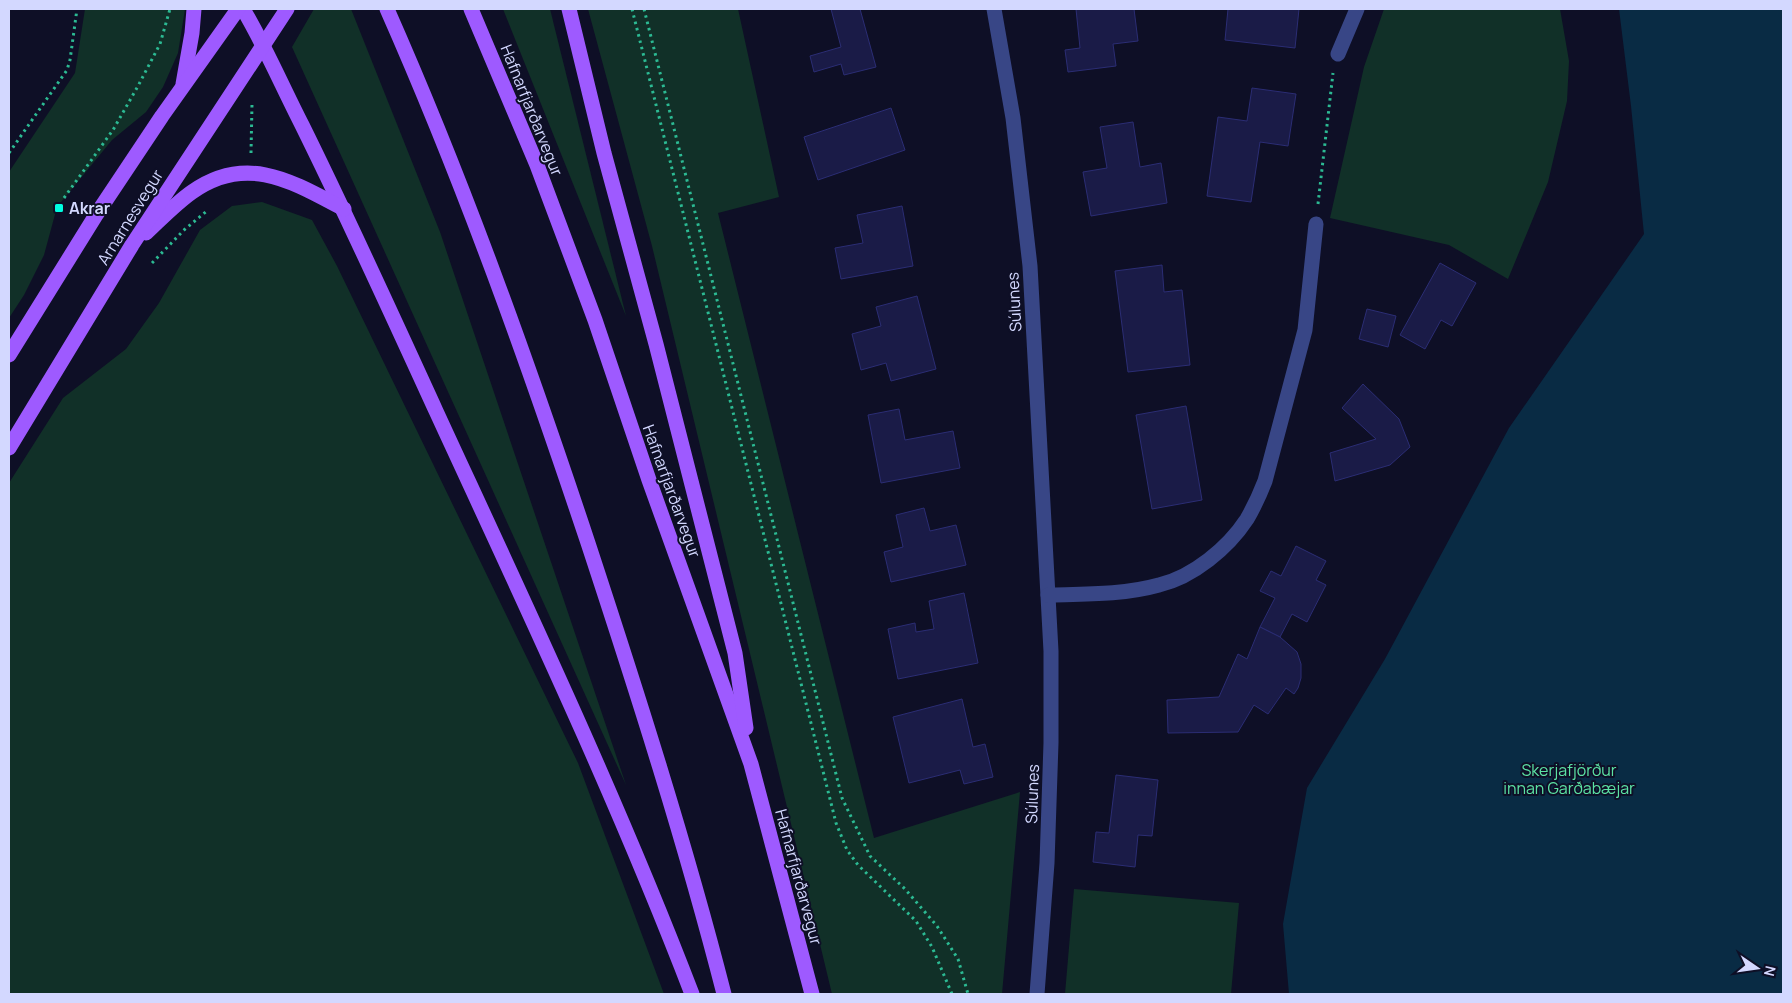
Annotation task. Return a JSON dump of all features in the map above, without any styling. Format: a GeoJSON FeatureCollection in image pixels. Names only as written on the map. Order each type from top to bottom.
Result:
{"type":"FeatureCollection","features":[{"type":"Feature","properties":{"kind":"main road"},"geometry":{"type":"LineString","coordinates":[[182,88],[192,33],[194,9]]}},
{"type":"Feature","properties":{"kind":"main road","name":"Arnarnesvegur"},"geometry":{"type":"LineString","coordinates":[[9,355],[96,215],[238,9]]}},
{"type":"Feature","properties":{"kind":"main road"},"geometry":{"type":"LineString","coordinates":[[243,9],[264,45],[275,72],[344,209],[586,736],[654,894],[692,994]]}},
{"type":"Feature","properties":{"kind":"main road","name":"Arnarnesvegur"},"geometry":{"type":"LineString","coordinates":[[9,448],[132,246],[287,9]]}},
{"type":"Feature","properties":{"kind":"main road"},"geometry":{"type":"LineString","coordinates":[[387,9],[460,185],[546,416],[647,728],[704,914],[724,994]]}},
{"type":"Feature","properties":{"kind":"main road","name":"Hafnarfjarðarvegur"},"geometry":{"type":"LineString","coordinates":[[471,9],[537,165],[578,275],[751,764],[812,994]]}},
{"type":"Feature","properties":{"kind":"main road"},"geometry":{"type":"LineString","coordinates":[[569,9],[604,153],[656,344],[735,653],[751,764]]}},
{"type":"Feature","properties":{"kind":"main road"},"geometry":{"type":"LineString","coordinates":[[132,246],[192,192],[217,179],[235,174],[264,174],[287,180],[344,209]]}},
{"type":"Feature","properties":{"kind":"street","name":"Súlunes"},"geometry":{"type":"LineString","coordinates":[[994,9],[1014,127],[1030,266],[1051,651],[1052,742],[1047,863],[1038,994]]}},
{"type":"Feature","properties":{"kind":"street"},"geometry":{"type":"LineString","coordinates":[[1338,54],[1357,9]]}},
{"type":"Feature","properties":{"kind":"street"},"geometry":{"type":"LineString","coordinates":[[1048,595],[1099,594],[1140,590],[1161,585],[1182,577],[1202,564],[1228,542],[1246,520],[1257,501],[1265,481],[1305,330],[1316,224]]}},
{"type":"Feature","properties":{"kind":"path"},"geometry":{"type":"LineString","coordinates":[[9,153],[67,70],[77,9]]}},
{"type":"Feature","properties":{"kind":"path"},"geometry":{"type":"LineString","coordinates":[[64,198],[113,130],[138,86],[160,44],[171,9]]}},
{"type":"Feature","properties":{"kind":"path"},"geometry":{"type":"LineString","coordinates":[[632,9],[836,823],[847,850],[858,865],[916,921],[932,947],[952,994]]}},
{"type":"Feature","properties":{"kind":"path"},"geometry":{"type":"LineString","coordinates":[[644,9],[842,798],[870,856],[905,889],[937,926],[958,959],[968,994]]}},
{"type":"Feature","properties":{"kind":"path"},"geometry":{"type":"LineString","coordinates":[[1316,224],[1334,67],[1338,54]]}},
{"type":"Feature","properties":{"kind":"path"},"geometry":{"type":"LineString","coordinates":[[251,159],[252,104]]}},
{"type":"Feature","properties":{"kind":"path"},"geometry":{"type":"LineString","coordinates":[[152,263],[184,230],[212,207]]}},
{"type":"Feature","properties":{"kind":"green space"},"geometry":{"type":"Polygon","coordinates":[[[85,9],[185,9],[178,53],[163,87],[146,112],[112,140],[57,207],[44,255],[24,295],[9,318],[9,172],[75,73],[85,9]]]}},
{"type":"Feature","properties":{"kind":"green space"},"geometry":{"type":"Polygon","coordinates":[[[314,9],[351,9],[440,232],[626,785],[292,47],[314,9]]]}},
{"type":"Feature","properties":{"kind":"green space"},"geometry":{"type":"Polygon","coordinates":[[[503,9],[550,9],[626,316],[503,9]]]}},
{"type":"Feature","properties":{"kind":"green space"},"geometry":{"type":"Polygon","coordinates":[[[588,9],[738,9],[779,197],[718,213],[874,838],[1020,792],[1002,994],[832,994],[652,246],[588,9]]]}},
{"type":"Feature","properties":{"kind":"green space"},"geometry":{"type":"Polygon","coordinates":[[[1384,9],[1560,9],[1569,61],[1567,101],[1548,182],[1508,279],[1449,245],[1330,218],[1364,67],[1384,9]]]}},
{"type":"Feature","properties":{"kind":"green space"},"geometry":{"type":"Polygon","coordinates":[[[262,202],[312,220],[337,266],[578,763],[664,994],[9,994],[9,483],[63,398],[126,349],[159,303],[200,230],[232,206],[262,202]]]}},
{"type":"Feature","properties":{"kind":"green space"},"geometry":{"type":"Polygon","coordinates":[[[1074,889],[1239,903],[1231,994],[1065,994],[1074,889]]]}},
{"type":"Feature","properties":{"kind":"water","name":"Skerjafjörður innan Garðabæjar"},"geometry":{"type":"Polygon","coordinates":[[[1619,9],[1783,9],[1783,994],[1289,994],[1283,924],[1307,788],[1385,659],[1509,428],[1644,234],[1619,9]]]}},
{"type":"Feature","properties":{"kind":"building"},"geometry":{"type":"Polygon","coordinates":[[[831,9],[860,9],[876,67],[844,75],[841,64],[814,72],[810,56],[841,47],[831,9]]]}},
{"type":"Feature","properties":{"kind":"building"},"geometry":{"type":"Polygon","coordinates":[[[1076,9],[1134,9],[1138,41],[1113,44],[1116,66],[1068,72],[1065,50],[1080,48],[1076,9]]]}},
{"type":"Feature","properties":{"kind":"building"},"geometry":{"type":"Polygon","coordinates":[[[1228,9],[1299,9],[1295,48],[1225,40],[1228,9]]]}},
{"type":"Feature","properties":{"kind":"building"},"geometry":{"type":"Polygon","coordinates":[[[1252,88],[1296,94],[1288,146],[1260,142],[1251,202],[1207,196],[1218,117],[1247,121],[1252,88]]]}},
{"type":"Feature","properties":{"kind":"building"},"geometry":{"type":"Polygon","coordinates":[[[891,108],[905,150],[818,180],[804,137],[891,108]]]}},
{"type":"Feature","properties":{"kind":"building"},"geometry":{"type":"Polygon","coordinates":[[[1133,122],[1140,167],[1161,163],[1167,203],[1091,216],[1083,172],[1107,168],[1100,127],[1133,122]]]}},
{"type":"Feature","properties":{"kind":"building"},"geometry":{"type":"Polygon","coordinates":[[[902,206],[913,266],[841,279],[835,248],[863,243],[857,215],[902,206]]]}},
{"type":"Feature","properties":{"kind":"building"},"geometry":{"type":"Polygon","coordinates":[[[1440,263],[1476,283],[1452,326],[1441,320],[1425,349],[1400,335],[1440,263]]]}},
{"type":"Feature","properties":{"kind":"building"},"geometry":{"type":"Polygon","coordinates":[[[1162,265],[1164,292],[1182,290],[1190,365],[1128,372],[1115,271],[1162,265]]]}},
{"type":"Feature","properties":{"kind":"building"},"geometry":{"type":"Polygon","coordinates":[[[917,296],[936,369],[891,381],[886,363],[861,370],[852,334],[881,326],[876,307],[917,296]]]}},
{"type":"Feature","properties":{"kind":"building"},"geometry":{"type":"Polygon","coordinates":[[[1367,309],[1396,316],[1388,347],[1359,339],[1367,309]]]}},
{"type":"Feature","properties":{"kind":"building"},"geometry":{"type":"Polygon","coordinates":[[[1363,384],[1399,419],[1410,447],[1390,465],[1335,481],[1330,453],[1376,439],[1342,408],[1363,384]]]}},
{"type":"Feature","properties":{"kind":"building"},"geometry":{"type":"Polygon","coordinates":[[[1186,406],[1202,500],[1152,509],[1136,415],[1186,406]]]}},
{"type":"Feature","properties":{"kind":"building"},"geometry":{"type":"Polygon","coordinates":[[[899,409],[905,440],[953,431],[960,468],[881,483],[868,415],[899,409]]]}},
{"type":"Feature","properties":{"kind":"building"},"geometry":{"type":"Polygon","coordinates":[[[924,508],[930,531],[956,525],[966,565],[891,582],[884,552],[903,547],[896,515],[924,508]]]}},
{"type":"Feature","properties":{"kind":"building"},"geometry":{"type":"Polygon","coordinates":[[[1296,546],[1326,561],[1316,580],[1326,585],[1307,622],[1292,614],[1280,637],[1260,627],[1275,598],[1260,591],[1271,571],[1281,576],[1296,546]]]}},
{"type":"Feature","properties":{"kind":"building"},"geometry":{"type":"Polygon","coordinates":[[[964,593],[978,663],[898,679],[888,629],[915,623],[916,632],[934,629],[929,601],[964,593]]]}},
{"type":"Feature","properties":{"kind":"building"},"geometry":{"type":"Polygon","coordinates":[[[1260,627],[1280,637],[1297,652],[1301,664],[1301,678],[1294,694],[1286,688],[1268,714],[1254,705],[1238,732],[1168,733],[1167,700],[1219,697],[1238,654],[1247,659],[1260,627]]]}},
{"type":"Feature","properties":{"kind":"building"},"geometry":{"type":"Polygon","coordinates":[[[962,699],[973,747],[985,744],[993,777],[964,784],[960,770],[909,783],[893,717],[962,699]]]}},
{"type":"Feature","properties":{"kind":"building"},"geometry":{"type":"Polygon","coordinates":[[[1116,775],[1158,780],[1152,836],[1138,835],[1135,867],[1093,862],[1096,832],[1109,833],[1116,775]]]}},
{"type":"Feature","properties":{"kind":"place","name":"Akrar"},"geometry":{"type":"Point","coordinates":[59,208]}}]}
